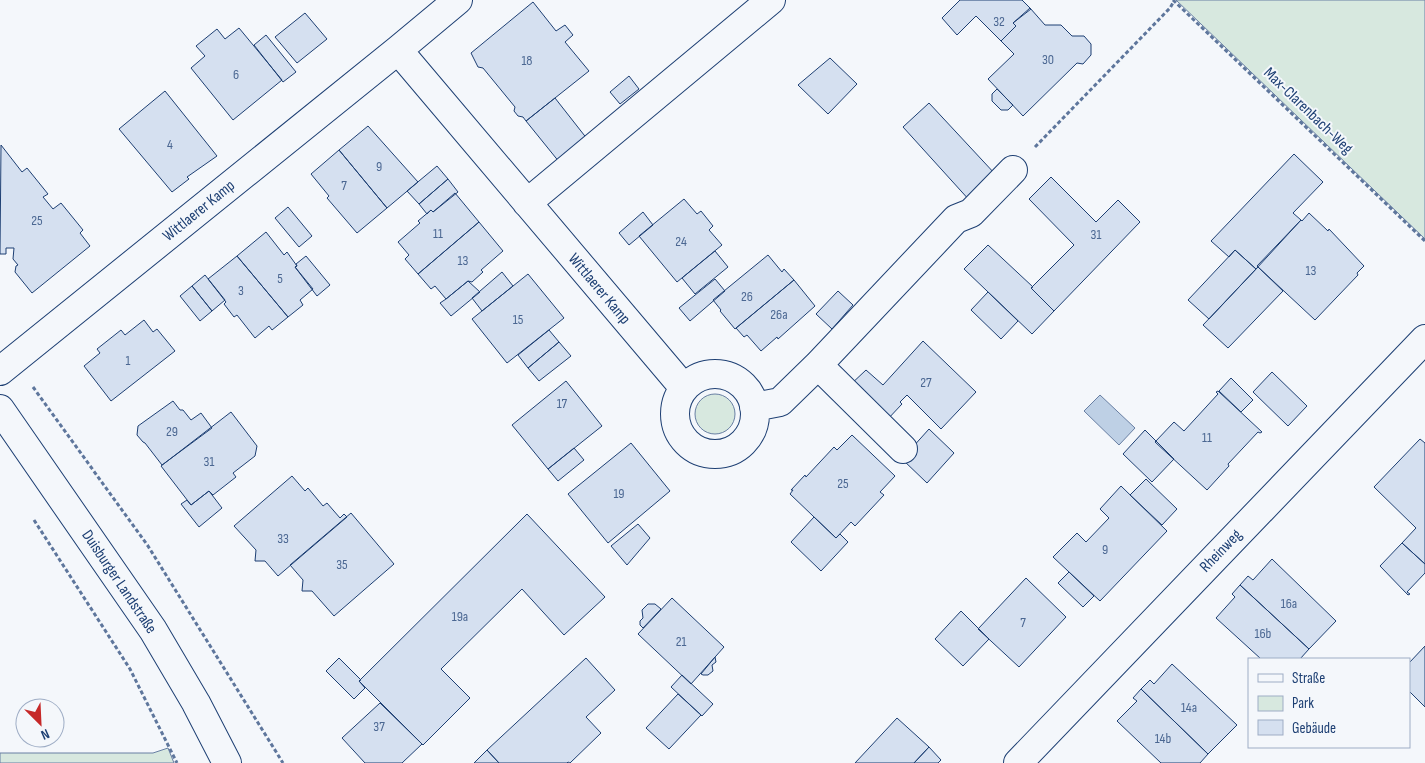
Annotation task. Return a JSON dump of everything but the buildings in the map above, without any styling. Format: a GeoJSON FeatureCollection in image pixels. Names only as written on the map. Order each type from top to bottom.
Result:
{"type":"FeatureCollection","features":[{"type":"Feature","properties":{"kind":"street","name":"Wittlaerer Kamp"},"geometry":{"type":"LineString","coordinates":[[7,366],[458,0]]}},
{"type":"Feature","properties":{"kind":"street"},"geometry":{"type":"LineString","coordinates":[[527,203],[771,0]]}},
{"type":"Feature","properties":{"kind":"street","name":"Wittlaerer Kamp"},"geometry":{"type":"LineString","coordinates":[[398,50],[684,388]]}},
{"type":"Feature","properties":{"kind":"street"},"geometry":{"type":"LineString","coordinates":[[754,407],[780,402],[818,365],[956,219],[971,213],[1013,170]]}},
{"type":"Feature","properties":{"kind":"street","name":"Rheinweg"},"geometry":{"type":"LineString","coordinates":[[1018,763],[1425,339]]}},
{"type":"Feature","properties":{"kind":"street"},"geometry":{"type":"LineString","coordinates":[[818,365],[903,449]]}},
{"type":"Feature","properties":{"kind":"street"},"geometry":{"type":"LineString","coordinates":[[706,375],[719,375],[731,378],[742,385],[750,395],[754,407],[754,421],[750,433],[742,444],[731,452],[718,455],[704,453],[692,447],[683,438],[676,426],[674,413],[677,400],[684,388],[694,380],[706,375]]}},
{"type":"Feature","properties":{"kind":"street","name":"Duisburger Landstraße"},"geometry":{"type":"LineString","coordinates":[[0,409],[152,630],[196,703],[227,763]]}},
{"type":"Feature","properties":{"kind":"path"},"geometry":{"type":"LineString","coordinates":[[1013,170],[1170,8],[1173,1]]}},
{"type":"Feature","properties":{"kind":"path","name":"Max-Clarenbach-Weg"},"geometry":{"type":"LineString","coordinates":[[1173,1],[1425,241]]}},
{"type":"Feature","properties":{"kind":"path"},"geometry":{"type":"LineString","coordinates":[[7,366],[148,546],[283,763]]}},
{"type":"Feature","properties":{"kind":"path"},"geometry":{"type":"LineString","coordinates":[[31,515],[130,669],[177,763]]}},
{"type":"Feature","properties":{"kind":"green space"},"geometry":{"type":"Polygon","coordinates":[[[1176,0],[1425,0],[1425,239],[1176,0]]]}},
{"type":"Feature","properties":{"kind":"green space"},"geometry":{"type":"Polygon","coordinates":[[[711,394],[719,394],[726,397],[732,403],[735,414],[732,425],[726,431],[719,434],[711,434],[704,431],[698,425],[695,418],[695,410],[698,403],[704,397],[711,394]]]}},
{"type":"Feature","properties":{"kind":"green space"},"geometry":{"type":"Polygon","coordinates":[[[168,748],[174,763],[0,763],[0,753],[153,753],[168,748]]]}},
{"type":"Feature","properties":{"kind":"water"},"geometry":{"type":"Polygon","coordinates":[[[1100,395],[1135,428],[1119,445],[1084,411],[1100,395]]]}}]}
